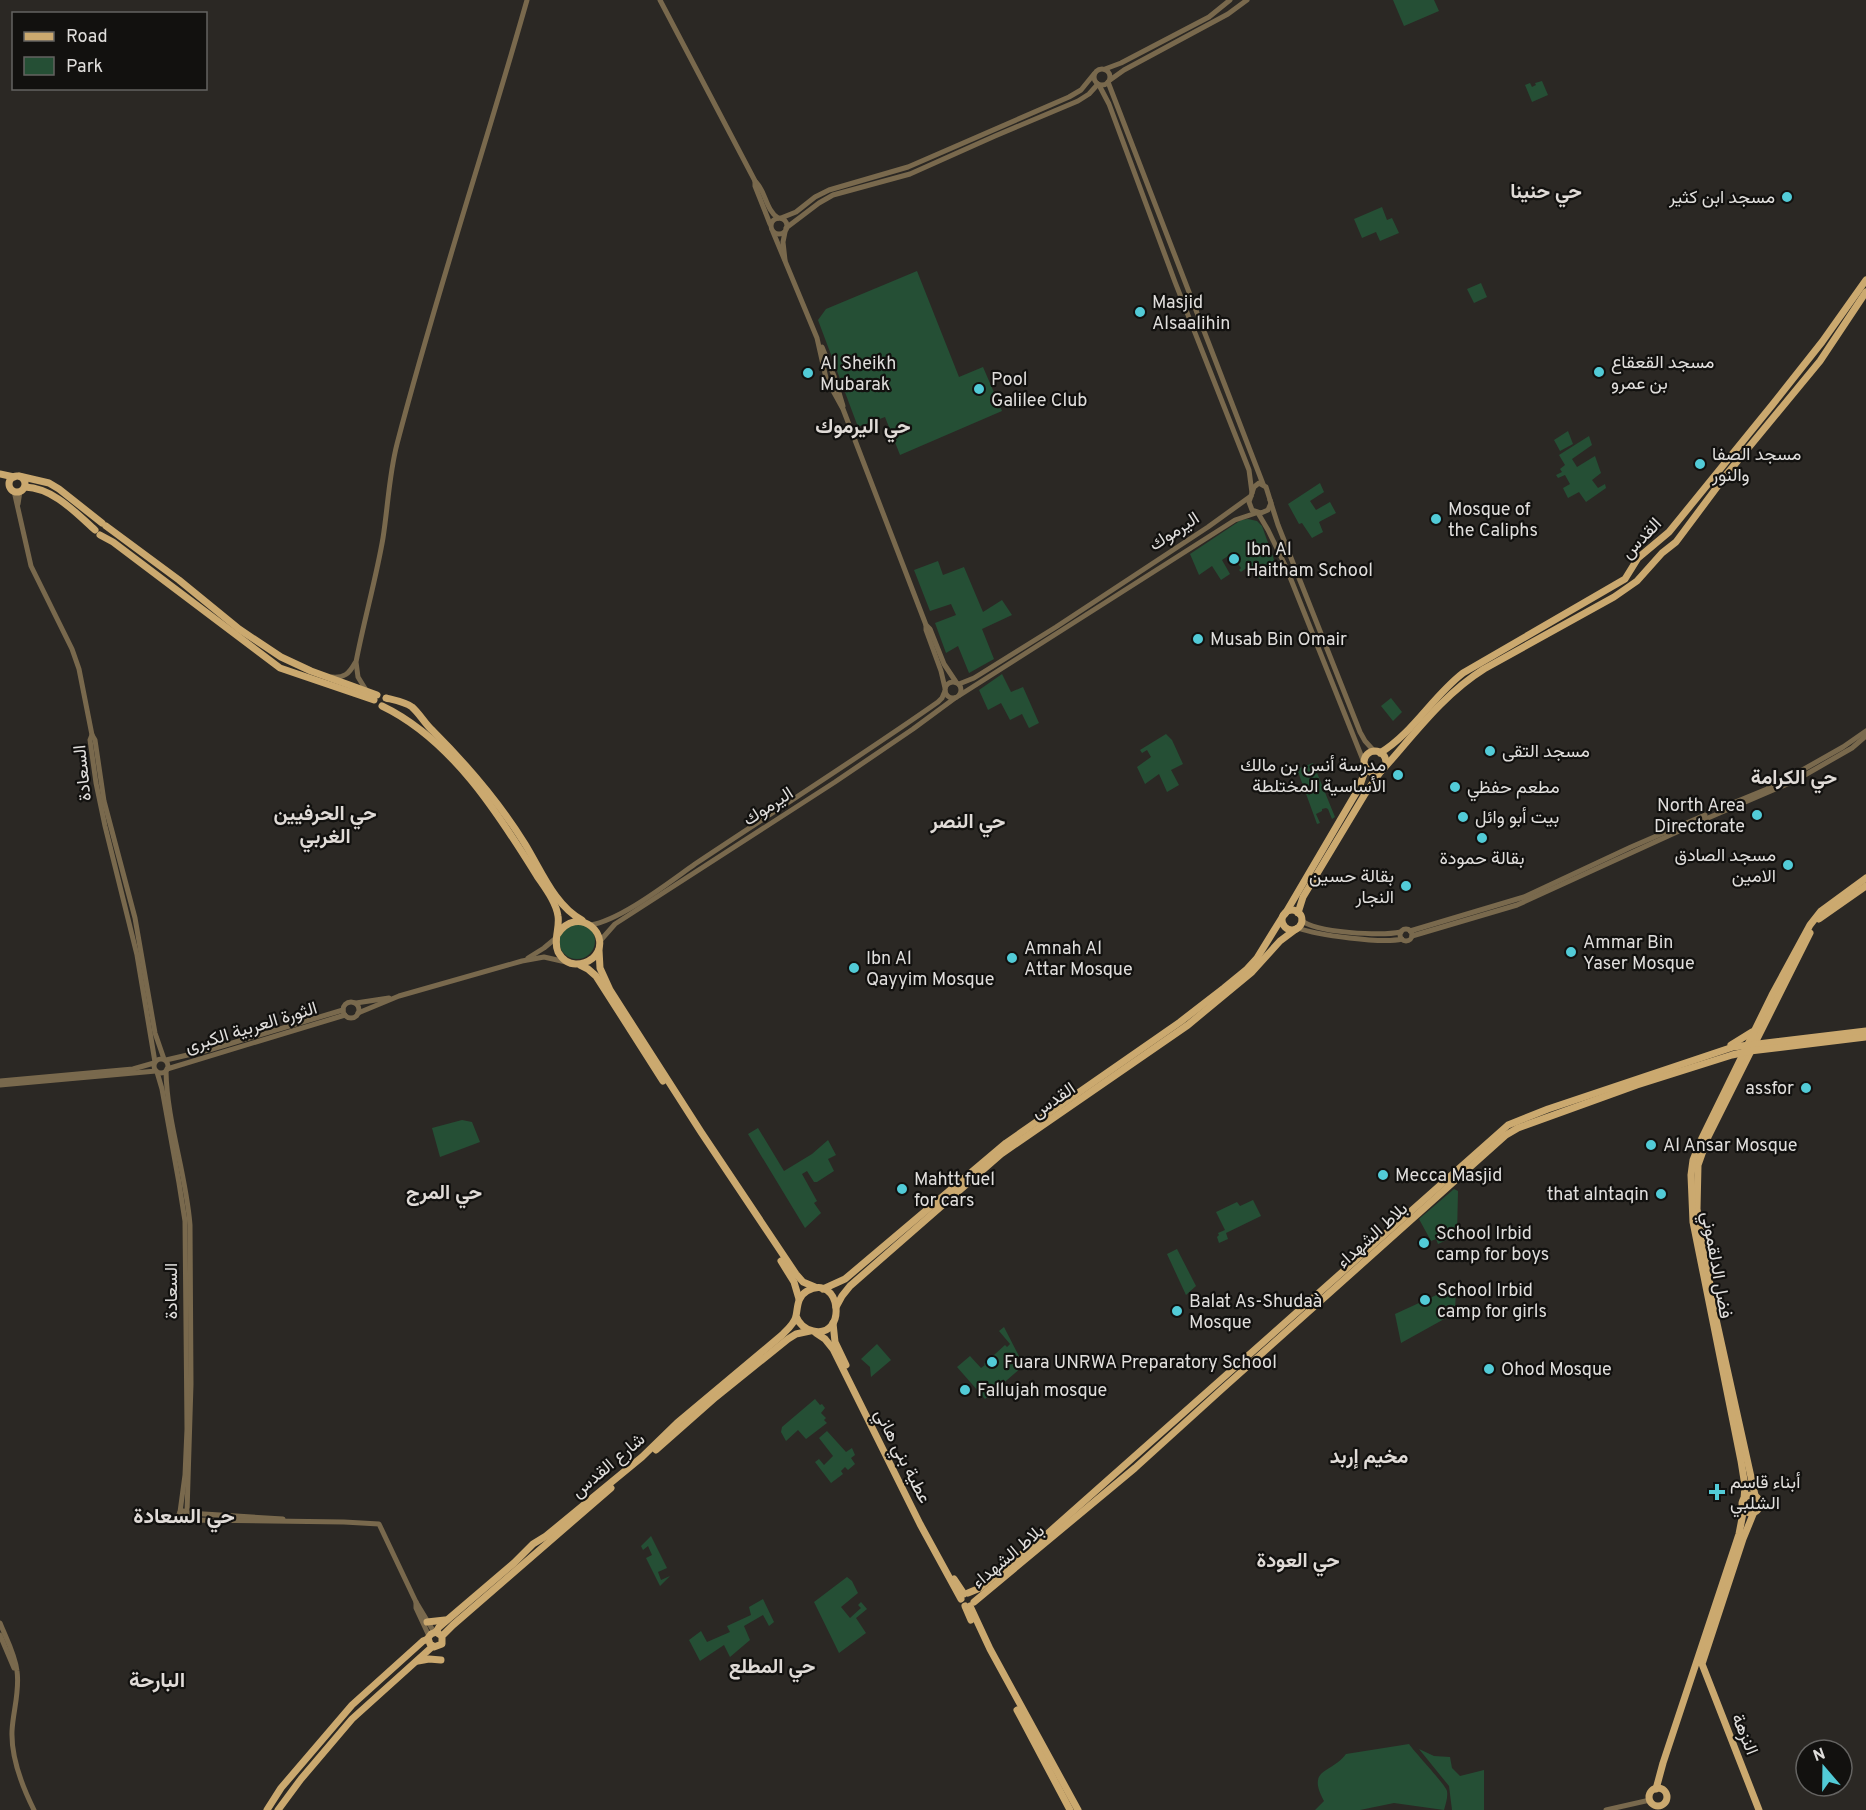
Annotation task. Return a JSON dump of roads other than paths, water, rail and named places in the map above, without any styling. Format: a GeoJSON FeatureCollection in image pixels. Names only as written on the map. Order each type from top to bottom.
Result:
{"type":"FeatureCollection","features":[{"type":"Feature","properties":{"kind":"main road","name":"القدس"},"geometry":{"type":"LineString","coordinates":[[1378,752],[1403,736],[1444,690],[1470,668],[1625,579],[1638,558],[1669,532],[1773,404],[1822,342],[1866,280]]}},
{"type":"Feature","properties":{"kind":"main road","name":"القدس"},"geometry":{"type":"LineString","coordinates":[[836,1307],[850,1286],[997,1158],[1188,1026],[1252,972],[1298,923],[1303,897],[1365,794],[1383,769],[1446,699],[1467,679],[1614,597],[1637,581],[1662,553],[1676,542],[1726,475],[1820,361],[1866,292]]}},
{"type":"Feature","properties":{"kind":"main road"},"geometry":{"type":"LineString","coordinates":[[0,474],[39,480],[59,489],[179,580],[239,629],[274,653],[288,661],[366,690],[376,698]]}},
{"type":"Feature","properties":{"kind":"main road"},"geometry":{"type":"LineString","coordinates":[[16,476],[25,481],[17,489]]}},
{"type":"Feature","properties":{"kind":"main road"},"geometry":{"type":"LineString","coordinates":[[16,476],[10,480],[17,489]]}},
{"type":"Feature","properties":{"kind":"main road"},"geometry":{"type":"LineString","coordinates":[[0,483],[17,489],[32,487],[47,492],[280,668],[376,698],[383,695],[409,706],[491,793],[516,829],[560,902],[572,915],[594,928],[599,945],[600,968],[610,990],[796,1274],[803,1282],[820,1288],[832,1296],[836,1307],[832,1323],[827,1330],[796,1334],[788,1339],[716,1398],[453,1625],[434,1637],[416,1662],[352,1719],[278,1810]]}},
{"type":"Feature","properties":{"kind":"main road"},"geometry":{"type":"LineString","coordinates":[[98,532],[96,524],[104,524]]}},
{"type":"Feature","properties":{"kind":"main road"},"geometry":{"type":"LineString","coordinates":[[98,532],[105,533],[104,524]]}},
{"type":"Feature","properties":{"kind":"main road"},"geometry":{"type":"LineString","coordinates":[[376,698],[376,705],[400,716],[426,736],[461,769],[503,821],[555,906],[559,917],[557,937],[559,954],[574,964],[588,969],[598,979],[697,1134],[784,1264],[796,1286],[799,1300],[796,1316],[801,1325],[812,1331]]}},
{"type":"Feature","properties":{"kind":"main road"},"geometry":{"type":"LineString","coordinates":[[382,706],[386,698]]}},
{"type":"Feature","properties":{"kind":"main road"},"geometry":{"type":"LineString","coordinates":[[400,716],[410,715],[409,706]]}},
{"type":"Feature","properties":{"kind":"main road"},"geometry":{"type":"LineString","coordinates":[[400,716],[399,708],[409,706]]}},
{"type":"Feature","properties":{"kind":"main road"},"geometry":{"type":"LineString","coordinates":[[1378,752],[1386,759],[1383,769],[1373,772],[1366,766],[1366,757],[1370,753],[1378,752]]}},
{"type":"Feature","properties":{"kind":"main road","name":"القدس"},"geometry":{"type":"LineString","coordinates":[[820,1288],[845,1279],[1015,1137],[1180,1022],[1246,970],[1257,958],[1284,915],[1359,788],[1366,766]]}},
{"type":"Feature","properties":{"kind":"main road"},"geometry":{"type":"LineString","coordinates":[[1749,1048],[1810,925],[1821,911],[1866,878]]}},
{"type":"Feature","properties":{"kind":"main road"},"geometry":{"type":"LineString","coordinates":[[967,1600],[1047,1534],[1260,1347],[1508,1125],[1548,1109],[1718,1056],[1758,1030],[1813,927],[1824,914],[1866,886]]}},
{"type":"Feature","properties":{"kind":"main road"},"geometry":{"type":"LineString","coordinates":[[1293,911],[1298,923],[1289,930],[1284,926],[1284,915],[1293,911]]}},
{"type":"Feature","properties":{"kind":"main road"},"geometry":{"type":"LineString","coordinates":[[557,937],[568,923],[576,921],[587,923]]}},
{"type":"Feature","properties":{"kind":"main road"},"geometry":{"type":"LineString","coordinates":[[574,964],[591,960],[599,945]]}},
{"type":"Feature","properties":{"kind":"main road"},"geometry":{"type":"LineString","coordinates":[[1758,1030],[1778,1045],[1866,1038]]}},
{"type":"Feature","properties":{"kind":"main road"},"geometry":{"type":"LineString","coordinates":[[1743,1066],[1754,1056],[1778,1045],[1866,1031]]}},
{"type":"Feature","properties":{"kind":"main road","name":"بلاط الشهداء"},"geometry":{"type":"LineString","coordinates":[[967,1600],[1135,1468],[1506,1135],[1518,1128],[1718,1056],[1749,1048],[1778,1045]]}},
{"type":"Feature","properties":{"kind":"main road","name":"فضل الدلقموني"},"geometry":{"type":"LineString","coordinates":[[1749,1048],[1743,1066],[1700,1157],[1697,1175],[1697,1209],[1715,1313],[1755,1495]]}},
{"type":"Feature","properties":{"kind":"main road","name":"فضل الدلقموني"},"geometry":{"type":"LineString","coordinates":[[1744,1498],[1745,1486],[1741,1461],[1692,1222],[1690,1190],[1693,1160],[1697,1150],[1734,1072],[1749,1048]]}},
{"type":"Feature","properties":{"kind":"main road"},"geometry":{"type":"LineString","coordinates":[[1718,1056],[1730,1061],[1734,1072]]}},
{"type":"Feature","properties":{"kind":"main road"},"geometry":{"type":"LineString","coordinates":[[799,1300],[804,1293],[820,1288]]}},
{"type":"Feature","properties":{"kind":"main road","name":"شارع القدس"},"geometry":{"type":"LineString","coordinates":[[267,1810],[281,1788],[352,1706],[399,1661],[423,1641],[434,1637],[439,1626],[514,1563],[528,1548],[546,1536],[642,1457],[677,1423],[782,1335],[796,1316]]}},
{"type":"Feature","properties":{"kind":"main road"},"geometry":{"type":"LineString","coordinates":[[832,1323],[835,1342],[945,1563],[967,1600],[990,1649],[1078,1810]]}},
{"type":"Feature","properties":{"kind":"main road","name":"عطية بني هاني"},"geometry":{"type":"LineString","coordinates":[[812,1331],[825,1339],[833,1349],[920,1524],[967,1600],[974,1628],[1070,1810]]}},
{"type":"Feature","properties":{"kind":"main road"},"geometry":{"type":"LineString","coordinates":[[1656,1789],[1664,1790],[1667,1795],[1665,1804],[1659,1806],[1649,1804],[1650,1794],[1656,1789],[1658,1777],[1739,1534],[1744,1498],[1755,1495],[1759,1499],[1759,1509],[1754,1512],[1748,1512],[1744,1508]]}},
{"type":"Feature","properties":{"kind":"main road"},"geometry":{"type":"LineString","coordinates":[[1693,1671],[1698,1667],[1703,1669],[1702,1662],[1754,1512]]}},
{"type":"Feature","properties":{"kind":"main road"},"geometry":{"type":"LineString","coordinates":[[427,1622],[447,1619]]}},
{"type":"Feature","properties":{"kind":"main road"},"geometry":{"type":"LineString","coordinates":[[416,1662],[429,1659],[441,1660]]}},
{"type":"Feature","properties":{"kind":"main road","name":"النزهة"},"geometry":{"type":"LineString","coordinates":[[1703,1669],[1759,1810]]}},
{"type":"Feature","properties":{"kind":"street"},"geometry":{"type":"LineString","coordinates":[[329,677],[345,675],[356,662],[382,544],[396,445],[425,340],[527,0]]}},
{"type":"Feature","properties":{"kind":"street"},"geometry":{"type":"LineString","coordinates":[[660,0],[755,181],[781,255],[785,260]]}},
{"type":"Feature","properties":{"kind":"street"},"geometry":{"type":"LineString","coordinates":[[771,225],[773,220],[796,212],[815,197],[829,190],[908,167],[1069,97],[1081,90],[1098,70],[1121,63],[1209,16],[1230,0]]}},
{"type":"Feature","properties":{"kind":"street"},"geometry":{"type":"LineString","coordinates":[[773,232],[779,234],[786,230],[819,203],[833,195],[919,171],[995,135],[1077,101],[1099,84],[1109,81],[1124,70],[1228,14],[1247,0]]}},
{"type":"Feature","properties":{"kind":"street"},"geometry":{"type":"LineString","coordinates":[[1105,69],[1110,74],[1109,81],[1115,112]]}},
{"type":"Feature","properties":{"kind":"street"},"geometry":{"type":"LineString","coordinates":[[1094,74],[1094,80],[1099,84],[1115,112],[1249,470],[1251,494]]}},
{"type":"Feature","properties":{"kind":"street"},"geometry":{"type":"LineString","coordinates":[[1120,125],[1360,732],[1365,741],[1378,752]]}},
{"type":"Feature","properties":{"kind":"street"},"geometry":{"type":"LineString","coordinates":[[755,181],[759,184],[771,212],[786,222],[783,238],[785,260],[816,338],[826,378],[843,409],[889,525],[931,638],[945,689],[949,698],[957,697],[961,688],[944,664],[931,638]]}},
{"type":"Feature","properties":{"kind":"street"},"geometry":{"type":"LineString","coordinates":[[1263,484],[1255,485],[1249,505],[1265,523],[1286,567],[1366,766]]}},
{"type":"Feature","properties":{"kind":"street"},"geometry":{"type":"LineString","coordinates":[[17,489],[18,506],[31,566],[72,649],[79,669],[92,735]]}},
{"type":"Feature","properties":{"kind":"street","name":"اليرموك"},"geometry":{"type":"LineString","coordinates":[[957,683],[974,678],[1056,627],[1208,527],[1251,494]]}},
{"type":"Feature","properties":{"kind":"street"},"geometry":{"type":"LineString","coordinates":[[1257,513],[1268,510],[1270,500]]}},
{"type":"Feature","properties":{"kind":"street","name":"اليرموك"},"geometry":{"type":"LineString","coordinates":[[599,945],[615,924],[835,782],[957,697],[1235,520],[1257,513]]}},
{"type":"Feature","properties":{"kind":"street"},"geometry":{"type":"LineString","coordinates":[[356,662],[358,677],[366,690]]}},
{"type":"Feature","properties":{"kind":"street"},"geometry":{"type":"LineString","coordinates":[[945,689],[951,682],[957,683]]}},
{"type":"Feature","properties":{"kind":"street","name":"اليرموك"},"geometry":{"type":"LineString","coordinates":[[587,923],[608,921],[662,887],[938,702],[945,689]]}},
{"type":"Feature","properties":{"kind":"street"},"geometry":{"type":"LineString","coordinates":[[1794,778],[1866,731]]}},
{"type":"Feature","properties":{"kind":"street","name":"السعادة"},"geometry":{"type":"LineString","coordinates":[[92,735],[95,740],[104,801],[135,918],[155,1033],[165,1060]]}},
{"type":"Feature","properties":{"kind":"street","name":"السعادة"},"geometry":{"type":"LineString","coordinates":[[92,735],[90,740],[98,794],[131,928],[154,1062]]}},
{"type":"Feature","properties":{"kind":"street"},"geometry":{"type":"LineString","coordinates":[[1298,923],[1312,932],[1407,941],[1411,934],[1517,905],[1794,778],[1852,748],[1866,736]]}},
{"type":"Feature","properties":{"kind":"street"},"geometry":{"type":"LineString","coordinates":[[1298,923],[1333,930],[1384,934],[1406,930],[1411,934]]}},
{"type":"Feature","properties":{"kind":"street"},"geometry":{"type":"LineString","coordinates":[[1401,932],[1402,939]]}},
{"type":"Feature","properties":{"kind":"street"},"geometry":{"type":"LineString","coordinates":[[522,961],[557,937]]}},
{"type":"Feature","properties":{"kind":"street"},"geometry":{"type":"LineString","coordinates":[[399,996],[347,1003],[344,1012],[352,1018],[358,1013],[399,996],[522,961],[544,957],[574,964]]}},
{"type":"Feature","properties":{"kind":"street"},"geometry":{"type":"LineString","coordinates":[[356,1003],[359,1008],[358,1013]]}},
{"type":"Feature","properties":{"kind":"street","name":"الثورة العربية الكبرى"},"geometry":{"type":"LineString","coordinates":[[165,1060],[344,1012]]}},
{"type":"Feature","properties":{"kind":"street","name":"الثورة العربية الكبرى"},"geometry":{"type":"LineString","coordinates":[[166,1070],[344,1012]]}},
{"type":"Feature","properties":{"kind":"street"},"geometry":{"type":"LineString","coordinates":[[0,1081],[133,1069],[158,1059],[165,1060],[168,1064],[162,1073],[156,1071],[0,1085]]}},
{"type":"Feature","properties":{"kind":"street"},"geometry":{"type":"LineString","coordinates":[[154,1062],[156,1071]]}},
{"type":"Feature","properties":{"kind":"street","name":"السعادة"},"geometry":{"type":"LineString","coordinates":[[166,1070],[184,1213],[186,1253],[187,1429],[185,1475],[180,1512]]}},
{"type":"Feature","properties":{"kind":"street","name":"السعادة"},"geometry":{"type":"LineString","coordinates":[[156,1071],[188,1203],[191,1254],[188,1513]]}},
{"type":"Feature","properties":{"kind":"street"},"geometry":{"type":"LineString","coordinates":[[291,1521],[180,1512],[178,1515],[182,1522],[291,1521],[379,1524],[434,1637]]}},
{"type":"Feature","properties":{"kind":"street"},"geometry":{"type":"LineString","coordinates":[[187,1521],[188,1513]]}},
{"type":"Feature","properties":{"kind":"street"},"geometry":{"type":"LineString","coordinates":[[416,1602],[416,1608],[434,1637]]}},
{"type":"Feature","properties":{"kind":"street"},"geometry":{"type":"LineString","coordinates":[[0,1623],[14,1656],[18,1682],[12,1730],[13,1745],[22,1782],[34,1810]]}},
{"type":"Feature","properties":{"kind":"street"},"geometry":{"type":"LineString","coordinates":[[0,1635],[18,1682]]}},
{"type":"Feature","properties":{"kind":"street"},"geometry":{"type":"LineString","coordinates":[[1606,1810],[1649,1804]]}},
{"type":"Feature","properties":{"kind":"place","name":"مسجد ابن كثير"},"geometry":{"type":"Point","coordinates":[1787,197]}},
{"type":"Feature","properties":{"kind":"place","name":"Masjid Alsaalihin"},"geometry":{"type":"Point","coordinates":[1140,312]}},
{"type":"Feature","properties":{"kind":"place","name":"مسجد القعقاع بن عمرو"},"geometry":{"type":"Point","coordinates":[1599,372]}},
{"type":"Feature","properties":{"kind":"place","name":"Al Sheikh Mubarak"},"geometry":{"type":"Point","coordinates":[808,373]}},
{"type":"Feature","properties":{"kind":"place","name":"Pool Galilee Club"},"geometry":{"type":"Point","coordinates":[979,389]}},
{"type":"Feature","properties":{"kind":"place","name":"مسجد الصفا والنور"},"geometry":{"type":"Point","coordinates":[1700,464]}},
{"type":"Feature","properties":{"kind":"place","name":"Mosque of the Caliphs"},"geometry":{"type":"Point","coordinates":[1436,519]}},
{"type":"Feature","properties":{"kind":"place","name":"Ibn Al Haitham School"},"geometry":{"type":"Point","coordinates":[1234,559]}},
{"type":"Feature","properties":{"kind":"place","name":"Musab Bin Omair"},"geometry":{"type":"Point","coordinates":[1198,639]}},
{"type":"Feature","properties":{"kind":"place","name":"مسجد التقى"},"geometry":{"type":"Point","coordinates":[1490,751]}},
{"type":"Feature","properties":{"kind":"place","name":"مدرسة أنس بن مالك الأساسية المختلطة"},"geometry":{"type":"Point","coordinates":[1398,775]}},
{"type":"Feature","properties":{"kind":"place","name":"مطعم حفظي"},"geometry":{"type":"Point","coordinates":[1455,787]}},
{"type":"Feature","properties":{"kind":"place","name":"North Area Directorate"},"geometry":{"type":"Point","coordinates":[1757,815]}},
{"type":"Feature","properties":{"kind":"place","name":"بيت أبو وائل"},"geometry":{"type":"Point","coordinates":[1463,817]}},
{"type":"Feature","properties":{"kind":"place","name":"بقالة حمودة"},"geometry":{"type":"Point","coordinates":[1482,838]}},
{"type":"Feature","properties":{"kind":"place","name":"مسجد الصادق الامين"},"geometry":{"type":"Point","coordinates":[1788,865]}},
{"type":"Feature","properties":{"kind":"place","name":"بقالة حسين النجار"},"geometry":{"type":"Point","coordinates":[1406,886]}},
{"type":"Feature","properties":{"kind":"place","name":"Ammar Bin Yaser Mosque"},"geometry":{"type":"Point","coordinates":[1571,952]}},
{"type":"Feature","properties":{"kind":"place","name":"Amnah Al Attar Mosque"},"geometry":{"type":"Point","coordinates":[1012,958]}},
{"type":"Feature","properties":{"kind":"place","name":"Ibn Al Qayyim Mosque"},"geometry":{"type":"Point","coordinates":[854,968]}},
{"type":"Feature","properties":{"kind":"place","name":"assfor"},"geometry":{"type":"Point","coordinates":[1806,1088]}},
{"type":"Feature","properties":{"kind":"place","name":"Al Ansar Mosque"},"geometry":{"type":"Point","coordinates":[1651,1145]}},
{"type":"Feature","properties":{"kind":"place","name":"Mecca Masjid"},"geometry":{"type":"Point","coordinates":[1383,1175]}},
{"type":"Feature","properties":{"kind":"place","name":"Mahtt fuel for cars"},"geometry":{"type":"Point","coordinates":[902,1189]}},
{"type":"Feature","properties":{"kind":"place","name":"that alntaqin"},"geometry":{"type":"Point","coordinates":[1661,1194]}},
{"type":"Feature","properties":{"kind":"place","name":"School Irbid camp for boys"},"geometry":{"type":"Point","coordinates":[1424,1243]}},
{"type":"Feature","properties":{"kind":"place","name":"School Irbid camp for girls"},"geometry":{"type":"Point","coordinates":[1425,1300]}},
{"type":"Feature","properties":{"kind":"place","name":"Balat As-Shudaà Mosque"},"geometry":{"type":"Point","coordinates":[1177,1311]}},
{"type":"Feature","properties":{"kind":"place","name":"Fuara UNRWA Preparatory School"},"geometry":{"type":"Point","coordinates":[992,1362]}},
{"type":"Feature","properties":{"kind":"place","name":"Ohod Mosque"},"geometry":{"type":"Point","coordinates":[1489,1369]}},
{"type":"Feature","properties":{"kind":"place","name":"Fallujah mosque"},"geometry":{"type":"Point","coordinates":[965,1390]}},
{"type":"Feature","properties":{"kind":"place","name":"أبناء قاسم الشلبي"},"geometry":{"type":"Point","coordinates":[1717,1492]}},
{"type":"Feature","properties":{"kind":"district","name":"حي حنينا"},"geometry":{"type":"Point","coordinates":[1546,191]}},
{"type":"Feature","properties":{"kind":"district","name":"حي اليرموك"},"geometry":{"type":"Point","coordinates":[863,426]}},
{"type":"Feature","properties":{"kind":"district","name":"حي الكرامة"},"geometry":{"type":"Point","coordinates":[1794,777]}},
{"type":"Feature","properties":{"kind":"district","name":"حي النصر"},"geometry":{"type":"Point","coordinates":[968,821]}},
{"type":"Feature","properties":{"kind":"district","name":"حي الحرفيين الغربي"},"geometry":{"type":"Point","coordinates":[325,824]}},
{"type":"Feature","properties":{"kind":"district","name":"حي المرج"},"geometry":{"type":"Point","coordinates":[444,1192]}},
{"type":"Feature","properties":{"kind":"district","name":"مخيم إربد"},"geometry":{"type":"Point","coordinates":[1369,1456]}},
{"type":"Feature","properties":{"kind":"district","name":"حي السعادة"},"geometry":{"type":"Point","coordinates":[184,1516]}},
{"type":"Feature","properties":{"kind":"district","name":"حي العودة"},"geometry":{"type":"Point","coordinates":[1298,1560]}},
{"type":"Feature","properties":{"kind":"district","name":"حي المطلع"},"geometry":{"type":"Point","coordinates":[772,1666]}},
{"type":"Feature","properties":{"kind":"district","name":"البارحة"},"geometry":{"type":"Point","coordinates":[157,1680]}}]}
